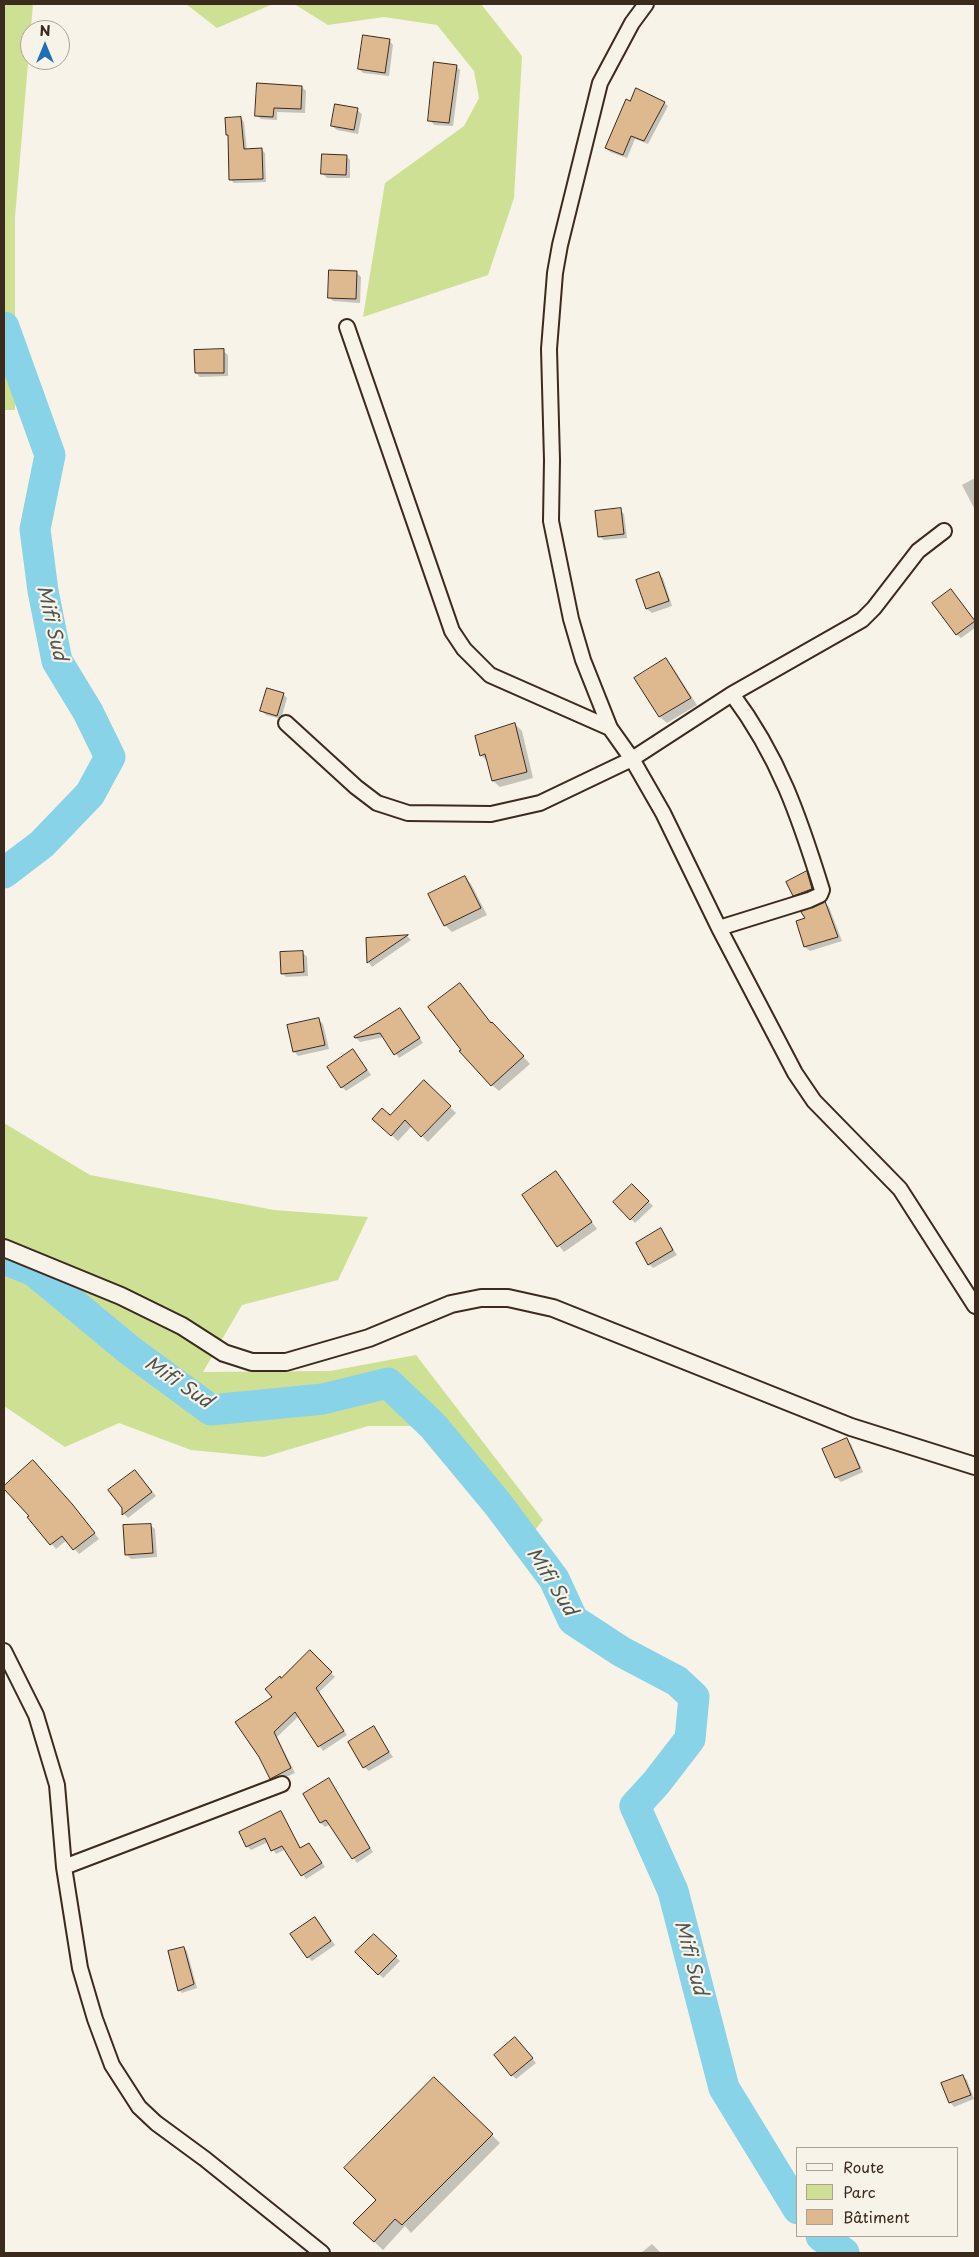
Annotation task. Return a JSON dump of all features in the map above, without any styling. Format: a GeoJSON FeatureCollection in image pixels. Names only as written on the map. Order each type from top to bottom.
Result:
{"type":"FeatureCollection","features":[{"type":"Feature","properties":{"kind":"street"},"geometry":{"type":"LineString","coordinates":[[646,4],[632,23],[600,83],[560,245],[550,321],[551,521],[571,619],[583,660],[610,728],[632,759],[663,813],[719,928],[795,1072],[814,1101],[900,1189],[975,1306]]}},
{"type":"Feature","properties":{"kind":"street"},"geometry":{"type":"LineString","coordinates":[[347,327],[452,630],[464,649],[490,675],[610,728]]}},
{"type":"Feature","properties":{"kind":"street"},"geometry":{"type":"LineString","coordinates":[[286,723],[377,803],[408,813],[491,814],[540,803],[632,759],[732,694],[862,620],[874,608],[918,551],[944,531]]}},
{"type":"Feature","properties":{"kind":"street"},"geometry":{"type":"LineString","coordinates":[[719,928],[809,900],[820,895],[822,890],[789,791],[766,744],[732,694]]}},
{"type":"Feature","properties":{"kind":"street"},"geometry":{"type":"LineString","coordinates":[[4,1248],[121,1296],[182,1326],[224,1353],[252,1362],[286,1362],[369,1338],[451,1304],[482,1298],[508,1298],[552,1308],[851,1427],[975,1466]]}},
{"type":"Feature","properties":{"kind":"street"},"geometry":{"type":"LineString","coordinates":[[4,1651],[36,1714],[57,1786],[64,1867],[80,1968],[95,2019],[112,2066],[139,2107],[322,2253]]}},
{"type":"Feature","properties":{"kind":"street"},"geometry":{"type":"LineString","coordinates":[[64,1867],[282,1784]]}},
{"type":"Feature","properties":{"kind":"green space"},"geometry":{"type":"Polygon","coordinates":[[[4,4],[33,4],[32,20],[20,20],[20,70],[27,70],[15,217],[15,410],[4,410],[4,4]]]}},
{"type":"Feature","properties":{"kind":"green space"},"geometry":{"type":"Polygon","coordinates":[[[186,4],[273,4],[217,28],[186,4]]]}},
{"type":"Feature","properties":{"kind":"green space"},"geometry":{"type":"Polygon","coordinates":[[[294,4],[481,4],[522,56],[514,198],[488,275],[363,317],[385,183],[464,126],[479,98],[474,71],[437,25],[384,17],[328,25],[294,4]]]}},
{"type":"Feature","properties":{"kind":"green space"},"geometry":{"type":"Polygon","coordinates":[[[4,1123],[90,1175],[274,1210],[368,1217],[338,1280],[242,1305],[203,1372],[330,1371],[416,1355],[543,1520],[517,1552],[420,1426],[368,1426],[264,1457],[191,1450],[119,1423],[65,1447],[4,1406],[4,1123]]]}},
{"type":"Feature","properties":{"kind":"building"},"geometry":{"type":"Polygon","coordinates":[[[363,35],[390,39],[385,73],[358,69],[363,35]]]}},
{"type":"Feature","properties":{"kind":"building"},"geometry":{"type":"Polygon","coordinates":[[[434,62],[457,65],[449,123],[428,121],[434,62]]]}},
{"type":"Feature","properties":{"kind":"building"},"geometry":{"type":"Polygon","coordinates":[[[257,83],[302,86],[301,109],[274,108],[273,117],[255,116],[257,83]]]}},
{"type":"Feature","properties":{"kind":"building"},"geometry":{"type":"Polygon","coordinates":[[[636,88],[665,102],[644,141],[631,136],[623,155],[605,148],[626,99],[630,101],[636,88]]]}},
{"type":"Feature","properties":{"kind":"building"},"geometry":{"type":"Polygon","coordinates":[[[335,104],[358,108],[354,130],[331,126],[335,104]]]}},
{"type":"Feature","properties":{"kind":"building"},"geometry":{"type":"Polygon","coordinates":[[[241,117],[244,149],[262,148],[263,179],[229,180],[228,135],[226,135],[225,118],[241,117]]]}},
{"type":"Feature","properties":{"kind":"building"},"geometry":{"type":"Polygon","coordinates":[[[322,154],[347,155],[346,175],[321,174],[322,154]]]}},
{"type":"Feature","properties":{"kind":"building"},"geometry":{"type":"Polygon","coordinates":[[[329,270],[357,271],[356,299],[328,298],[329,270]]]}},
{"type":"Feature","properties":{"kind":"building"},"geometry":{"type":"Polygon","coordinates":[[[224,349],[224,373],[195,373],[194,350],[224,349]]]}},
{"type":"Feature","properties":{"kind":"building"},"geometry":{"type":"Polygon","coordinates":[[[621,508],[624,534],[598,537],[595,511],[621,508]]]}},
{"type":"Feature","properties":{"kind":"building"},"geometry":{"type":"Polygon","coordinates":[[[659,572],[669,601],[646,609],[636,580],[659,572]]]}},
{"type":"Feature","properties":{"kind":"building"},"geometry":{"type":"Polygon","coordinates":[[[951,589],[975,621],[956,635],[932,603],[951,589]]]}},
{"type":"Feature","properties":{"kind":"building"},"geometry":{"type":"Polygon","coordinates":[[[666,658],[691,698],[659,717],[634,678],[666,658]]]}},
{"type":"Feature","properties":{"kind":"building"},"geometry":{"type":"Polygon","coordinates":[[[267,688],[284,693],[277,716],[260,711],[267,688]]]}},
{"type":"Feature","properties":{"kind":"building"},"geometry":{"type":"Polygon","coordinates":[[[515,723],[527,772],[492,781],[485,754],[480,756],[475,736],[515,723]]]}},
{"type":"Feature","properties":{"kind":"building"},"geometry":{"type":"Polygon","coordinates":[[[807,871],[812,889],[793,896],[786,882],[807,871]]]}},
{"type":"Feature","properties":{"kind":"building"},"geometry":{"type":"Polygon","coordinates":[[[465,876],[481,908],[444,926],[428,894],[465,876]]]}},
{"type":"Feature","properties":{"kind":"building"},"geometry":{"type":"Polygon","coordinates":[[[825,901],[838,937],[804,947],[796,921],[805,918],[801,912],[825,901]]]}},
{"type":"Feature","properties":{"kind":"building"},"geometry":{"type":"Polygon","coordinates":[[[408,935],[367,963],[366,938],[408,935]]]}},
{"type":"Feature","properties":{"kind":"building"},"geometry":{"type":"Polygon","coordinates":[[[303,951],[304,972],[281,974],[280,952],[303,951]]]}},
{"type":"Feature","properties":{"kind":"building"},"geometry":{"type":"Polygon","coordinates":[[[460,983],[491,1023],[524,1056],[491,1086],[459,1051],[461,1050],[428,1007],[460,983]]]}},
{"type":"Feature","properties":{"kind":"building"},"geometry":{"type":"Polygon","coordinates":[[[400,1008],[420,1038],[394,1055],[380,1033],[354,1037],[400,1008]]]}},
{"type":"Feature","properties":{"kind":"building"},"geometry":{"type":"Polygon","coordinates":[[[319,1018],[325,1045],[293,1052],[287,1025],[319,1018]]]}},
{"type":"Feature","properties":{"kind":"building"},"geometry":{"type":"Polygon","coordinates":[[[353,1049],[367,1070],[341,1088],[327,1067],[353,1049]]]}},
{"type":"Feature","properties":{"kind":"building"},"geometry":{"type":"Polygon","coordinates":[[[424,1080],[451,1106],[421,1137],[405,1120],[391,1136],[372,1119],[382,1108],[390,1115],[424,1080]]]}},
{"type":"Feature","properties":{"kind":"building"},"geometry":{"type":"Polygon","coordinates":[[[556,1171],[592,1222],[557,1247],[522,1195],[556,1171]]]}},
{"type":"Feature","properties":{"kind":"building"},"geometry":{"type":"Polygon","coordinates":[[[632,1184],[649,1201],[630,1220],[613,1202],[632,1184]]]}},
{"type":"Feature","properties":{"kind":"building"},"geometry":{"type":"Polygon","coordinates":[[[661,1228],[673,1250],[648,1265],[636,1243],[661,1228]]]}},
{"type":"Feature","properties":{"kind":"building"},"geometry":{"type":"Polygon","coordinates":[[[847,1438],[860,1468],[835,1478],[822,1449],[847,1438]]]}},
{"type":"Feature","properties":{"kind":"building"},"geometry":{"type":"Polygon","coordinates":[[[33,1460],[95,1533],[73,1550],[62,1536],[50,1545],[27,1517],[29,1516],[4,1489],[4,1486],[33,1460]]]}},
{"type":"Feature","properties":{"kind":"building"},"geometry":{"type":"Polygon","coordinates":[[[135,1470],[152,1492],[122,1515],[122,1508],[108,1490],[135,1470]]]}},
{"type":"Feature","properties":{"kind":"building"},"geometry":{"type":"Polygon","coordinates":[[[151,1524],[153,1553],[125,1555],[123,1525],[151,1524]]]}},
{"type":"Feature","properties":{"kind":"building"},"geometry":{"type":"Polygon","coordinates":[[[310,1650],[332,1672],[316,1688],[344,1731],[318,1747],[295,1712],[274,1732],[291,1768],[270,1779],[259,1757],[235,1722],[272,1697],[265,1689],[280,1676],[281,1678],[310,1650]]]}},
{"type":"Feature","properties":{"kind":"building"},"geometry":{"type":"Polygon","coordinates":[[[374,1726],[389,1752],[363,1768],[348,1742],[374,1726]]]}},
{"type":"Feature","properties":{"kind":"building"},"geometry":{"type":"Polygon","coordinates":[[[329,1778],[370,1848],[352,1859],[326,1820],[320,1823],[303,1794],[329,1778]]]}},
{"type":"Feature","properties":{"kind":"building"},"geometry":{"type":"Polygon","coordinates":[[[281,1811],[300,1848],[309,1843],[322,1863],[301,1876],[282,1846],[271,1851],[265,1838],[246,1847],[239,1832],[281,1811]]]}},
{"type":"Feature","properties":{"kind":"building"},"geometry":{"type":"Polygon","coordinates":[[[315,1917],[331,1941],[307,1958],[290,1934],[315,1917]]]}},
{"type":"Feature","properties":{"kind":"building"},"geometry":{"type":"Polygon","coordinates":[[[374,1934],[397,1956],[378,1975],[355,1952],[374,1934]]]}},
{"type":"Feature","properties":{"kind":"building"},"geometry":{"type":"Polygon","coordinates":[[[184,1947],[194,1984],[178,1991],[168,1951],[184,1947]]]}},
{"type":"Feature","properties":{"kind":"building"},"geometry":{"type":"Polygon","coordinates":[[[515,2037],[533,2058],[511,2076],[494,2055],[515,2037]]]}},
{"type":"Feature","properties":{"kind":"building"},"geometry":{"type":"Polygon","coordinates":[[[963,2075],[971,2095],[949,2103],[941,2083],[963,2075]]]}},
{"type":"Feature","properties":{"kind":"building"},"geometry":{"type":"Polygon","coordinates":[[[434,2077],[493,2134],[402,2225],[395,2219],[374,2242],[353,2223],[376,2200],[344,2168],[434,2077]]]}},
{"type":"Feature","properties":{"kind":"waterway","name":"Mifi Sud"},"geometry":{"type":"LineString","coordinates":[[4,327],[50,455],[35,529],[43,591],[57,661],[88,712],[110,757],[90,794],[42,844],[4,873]]}},
{"type":"Feature","properties":{"kind":"waterway","name":"Mifi Sud"},"geometry":{"type":"LineString","coordinates":[[4,1259],[34,1271],[128,1349],[211,1410],[323,1399],[388,1383],[433,1426],[497,1503],[554,1579],[573,1620],[622,1652],[677,1681],[694,1697],[690,1739],[656,1783],[635,1806],[673,1891],[724,2088],[796,2206]]}},
{"type":"Feature","properties":{"kind":"waterway","name":"Mifi Sud"},"geometry":{"type":"LineString","coordinates":[[822,2237],[844,2253]]}}]}
